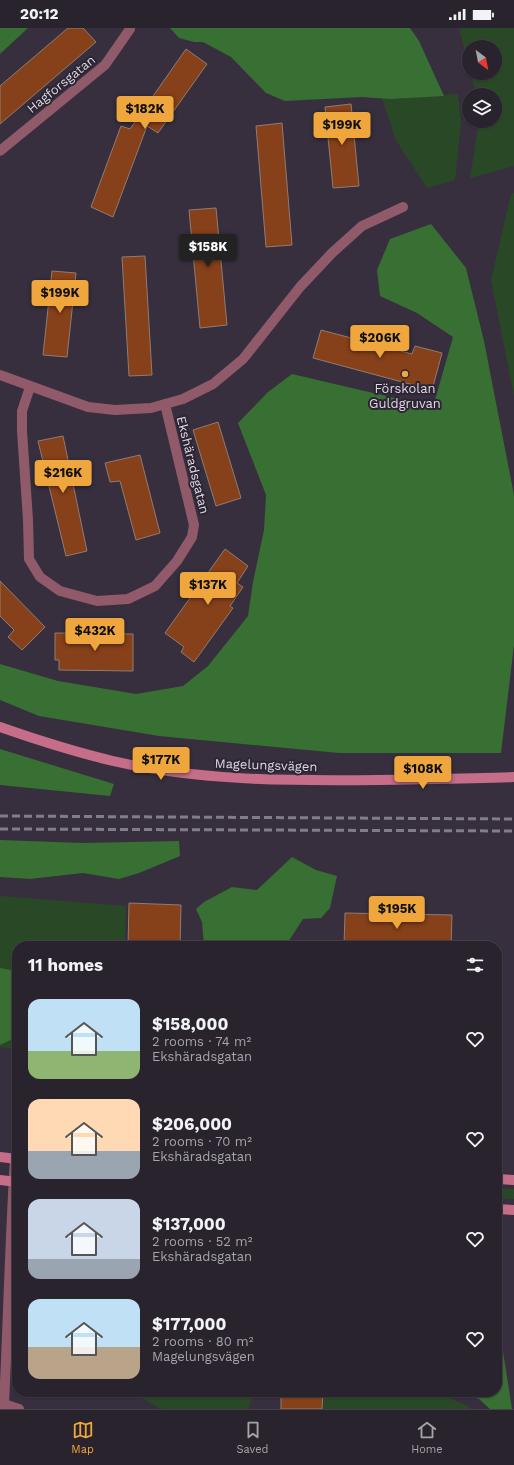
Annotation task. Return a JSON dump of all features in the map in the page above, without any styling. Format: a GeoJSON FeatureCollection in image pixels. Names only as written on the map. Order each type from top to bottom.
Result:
{"type":"FeatureCollection","features":[{"type":"Feature","properties":{"kind":"main road","name":"Magelungsvägen"},"geometry":{"type":"LineString","coordinates":[[0,726],[34,738],[113,761],[196,775],[331,781],[514,777]]}},
{"type":"Feature","properties":{"kind":"main road"},"geometry":{"type":"LineString","coordinates":[[0,1157],[12,1158]]}},
{"type":"Feature","properties":{"kind":"main road"},"geometry":{"type":"LineString","coordinates":[[502,1179],[514,1180]]}},
{"type":"Feature","properties":{"kind":"main road"},"geometry":{"type":"LineString","coordinates":[[0,1180],[12,1182]]}},
{"type":"Feature","properties":{"kind":"main road"},"geometry":{"type":"LineString","coordinates":[[502,1209],[514,1210]]}},
{"type":"Feature","properties":{"kind":"street","name":"Hagforsgatan"},"geometry":{"type":"LineString","coordinates":[[0,151],[105,65],[130,29]]}},
{"type":"Feature","properties":{"kind":"street","name":"Ekshäradsgatan"},"geometry":{"type":"LineString","coordinates":[[0,375],[88,407],[116,410],[151,408],[183,399],[213,384],[243,359],[300,287],[332,253],[362,226],[403,206]]}},
{"type":"Feature","properties":{"kind":"street","name":"Ekshäradsgatan"},"geometry":{"type":"LineString","coordinates":[[30,387],[22,411],[29,559],[40,577],[60,591],[97,601],[128,599],[155,586],[177,561],[192,537],[194,525],[164,404]]}},
{"type":"Feature","properties":{"kind":"street"},"geometry":{"type":"LineString","coordinates":[[12,1238],[3,1406],[19,1409]]}},
{"type":"Feature","properties":{"kind":"green space"},"geometry":{"type":"Polygon","coordinates":[[[0,28],[28,28],[0,54],[0,28]]]}},
{"type":"Feature","properties":{"kind":"green space"},"geometry":{"type":"Polygon","coordinates":[[[170,28],[410,28],[419,41],[444,96],[390,99],[362,97],[285,101],[266,93],[231,57],[203,42],[194,42],[179,38],[170,28]]]}},
{"type":"Feature","properties":{"kind":"green space"},"geometry":{"type":"Polygon","coordinates":[[[459,28],[514,28],[514,166],[470,178],[478,128],[502,128],[502,88],[474,88],[473,80],[502,80],[502,40],[462,40],[459,28]]]}},
{"type":"Feature","properties":{"kind":"green space"},"geometry":{"type":"Polygon","coordinates":[[[458,94],[461,122],[455,180],[427,188],[396,140],[382,98],[390,99],[458,94]]]}},
{"type":"Feature","properties":{"kind":"green space"},"geometry":{"type":"Polygon","coordinates":[[[514,193],[514,396],[491,280],[511,194],[514,193]]]}},
{"type":"Feature","properties":{"kind":"green space"},"geometry":{"type":"Polygon","coordinates":[[[431,224],[466,268],[484,341],[514,495],[514,645],[501,753],[339,753],[159,736],[39,716],[0,700],[0,664],[58,681],[136,694],[183,686],[208,666],[248,616],[253,582],[264,530],[266,495],[238,423],[268,392],[292,374],[433,407],[453,337],[417,313],[380,296],[377,270],[390,239],[431,224]]]}},
{"type":"Feature","properties":{"kind":"green space"},"geometry":{"type":"Polygon","coordinates":[[[0,749],[114,784],[110,796],[0,785],[0,749]]]}},
{"type":"Feature","properties":{"kind":"green space"},"geometry":{"type":"Polygon","coordinates":[[[0,840],[83,843],[179,841],[180,856],[139,873],[119,879],[83,873],[30,879],[0,877],[0,840]]]}},
{"type":"Feature","properties":{"kind":"green space"},"geometry":{"type":"Polygon","coordinates":[[[292,857],[316,870],[337,876],[330,908],[321,918],[303,919],[289,941],[204,941],[202,922],[196,909],[204,902],[232,887],[257,890],[292,857]]]}},
{"type":"Feature","properties":{"kind":"green space"},"geometry":{"type":"Polygon","coordinates":[[[0,896],[126,906],[125,941],[12,941],[12,970],[0,968],[0,896]]]}},
{"type":"Feature","properties":{"kind":"green space"},"geometry":{"type":"Polygon","coordinates":[[[0,968],[12,970],[12,1039],[0,1045],[0,968]]]}},
{"type":"Feature","properties":{"kind":"green space"},"geometry":{"type":"Polygon","coordinates":[[[12,1039],[12,1048],[0,1047],[0,1045],[12,1039]]]}},
{"type":"Feature","properties":{"kind":"green space"},"geometry":{"type":"Polygon","coordinates":[[[502,1188],[514,1189],[514,1199],[502,1198],[502,1188]]]}},
{"type":"Feature","properties":{"kind":"green space"},"geometry":{"type":"Polygon","coordinates":[[[502,1345],[512,1409],[490,1409],[479,1399],[473,1397],[502,1397],[502,1345]]]}},
{"type":"Feature","properties":{"kind":"green space"},"geometry":{"type":"Polygon","coordinates":[[[140,1397],[252,1397],[248,1409],[161,1409],[140,1397]]]}},
{"type":"Feature","properties":{"kind":"green space"},"geometry":{"type":"Polygon","coordinates":[[[323,1397],[446,1397],[466,1405],[471,1409],[322,1409],[323,1397]]]}},
{"type":"Feature","properties":{"kind":"building"},"geometry":{"type":"Polygon","coordinates":[[[68,28],[83,28],[96,42],[0,124],[0,86],[68,28]]]}},
{"type":"Feature","properties":{"kind":"building"},"geometry":{"type":"Polygon","coordinates":[[[186,49],[207,64],[158,133],[147,126],[113,217],[91,207],[121,126],[130,129],[186,49]]]}},
{"type":"Feature","properties":{"kind":"building"},"geometry":{"type":"Polygon","coordinates":[[[351,104],[359,186],[333,188],[325,107],[351,104]]]}},
{"type":"Feature","properties":{"kind":"building"},"geometry":{"type":"Polygon","coordinates":[[[282,123],[292,245],[266,247],[256,126],[282,123]]]}},
{"type":"Feature","properties":{"kind":"building"},"geometry":{"type":"Polygon","coordinates":[[[216,208],[227,325],[200,328],[189,210],[216,208]]]}},
{"type":"Feature","properties":{"kind":"building"},"geometry":{"type":"Polygon","coordinates":[[[145,256],[152,375],[129,376],[122,257],[145,256]]]}},
{"type":"Feature","properties":{"kind":"building"},"geometry":{"type":"Polygon","coordinates":[[[52,271],[76,273],[67,357],[43,355],[52,271]]]}},
{"type":"Feature","properties":{"kind":"building","name":"Förskolan Guldgruvan"},"geometry":{"type":"Polygon","coordinates":[[[321,330],[412,354],[415,346],[442,353],[432,390],[313,358],[321,330]]]}},
{"type":"Feature","properties":{"kind":"building"},"geometry":{"type":"Polygon","coordinates":[[[218,422],[241,498],[216,506],[193,430],[218,422]]]}},
{"type":"Feature","properties":{"kind":"building"},"geometry":{"type":"Polygon","coordinates":[[[63,436],[87,551],[66,556],[38,441],[63,436]]]}},
{"type":"Feature","properties":{"kind":"building"},"geometry":{"type":"Polygon","coordinates":[[[140,455],[160,533],[136,540],[120,481],[110,482],[105,463],[140,455]]]}},
{"type":"Feature","properties":{"kind":"building"},"geometry":{"type":"Polygon","coordinates":[[[225,549],[248,566],[237,583],[243,587],[230,606],[233,608],[194,662],[181,652],[184,647],[165,633],[225,549]]]}},
{"type":"Feature","properties":{"kind":"building"},"geometry":{"type":"Polygon","coordinates":[[[0,581],[45,627],[22,650],[8,637],[14,630],[0,616],[0,581]]]}},
{"type":"Feature","properties":{"kind":"building"},"geometry":{"type":"Polygon","coordinates":[[[55,633],[133,634],[133,671],[59,670],[59,660],[55,660],[55,633]]]}},
{"type":"Feature","properties":{"kind":"building"},"geometry":{"type":"Polygon","coordinates":[[[129,903],[181,905],[180,941],[128,941],[129,903]]]}},
{"type":"Feature","properties":{"kind":"building"},"geometry":{"type":"Polygon","coordinates":[[[345,913],[452,915],[451,941],[344,941],[345,913]]]}},
{"type":"Feature","properties":{"kind":"building"},"geometry":{"type":"Polygon","coordinates":[[[281,1397],[323,1397],[322,1409],[281,1409],[281,1397]]]}},
{"type":"Feature","properties":{"kind":"railway"},"geometry":{"type":"LineString","coordinates":[[0,816],[514,819]]}},
{"type":"Feature","properties":{"kind":"railway"},"geometry":{"type":"LineString","coordinates":[[0,829],[514,831]]}},
{"type":"Feature","properties":{"kind":"place","name":"Förskolan Guldgruvan"},"geometry":{"type":"Point","coordinates":[405,374]}}]}
